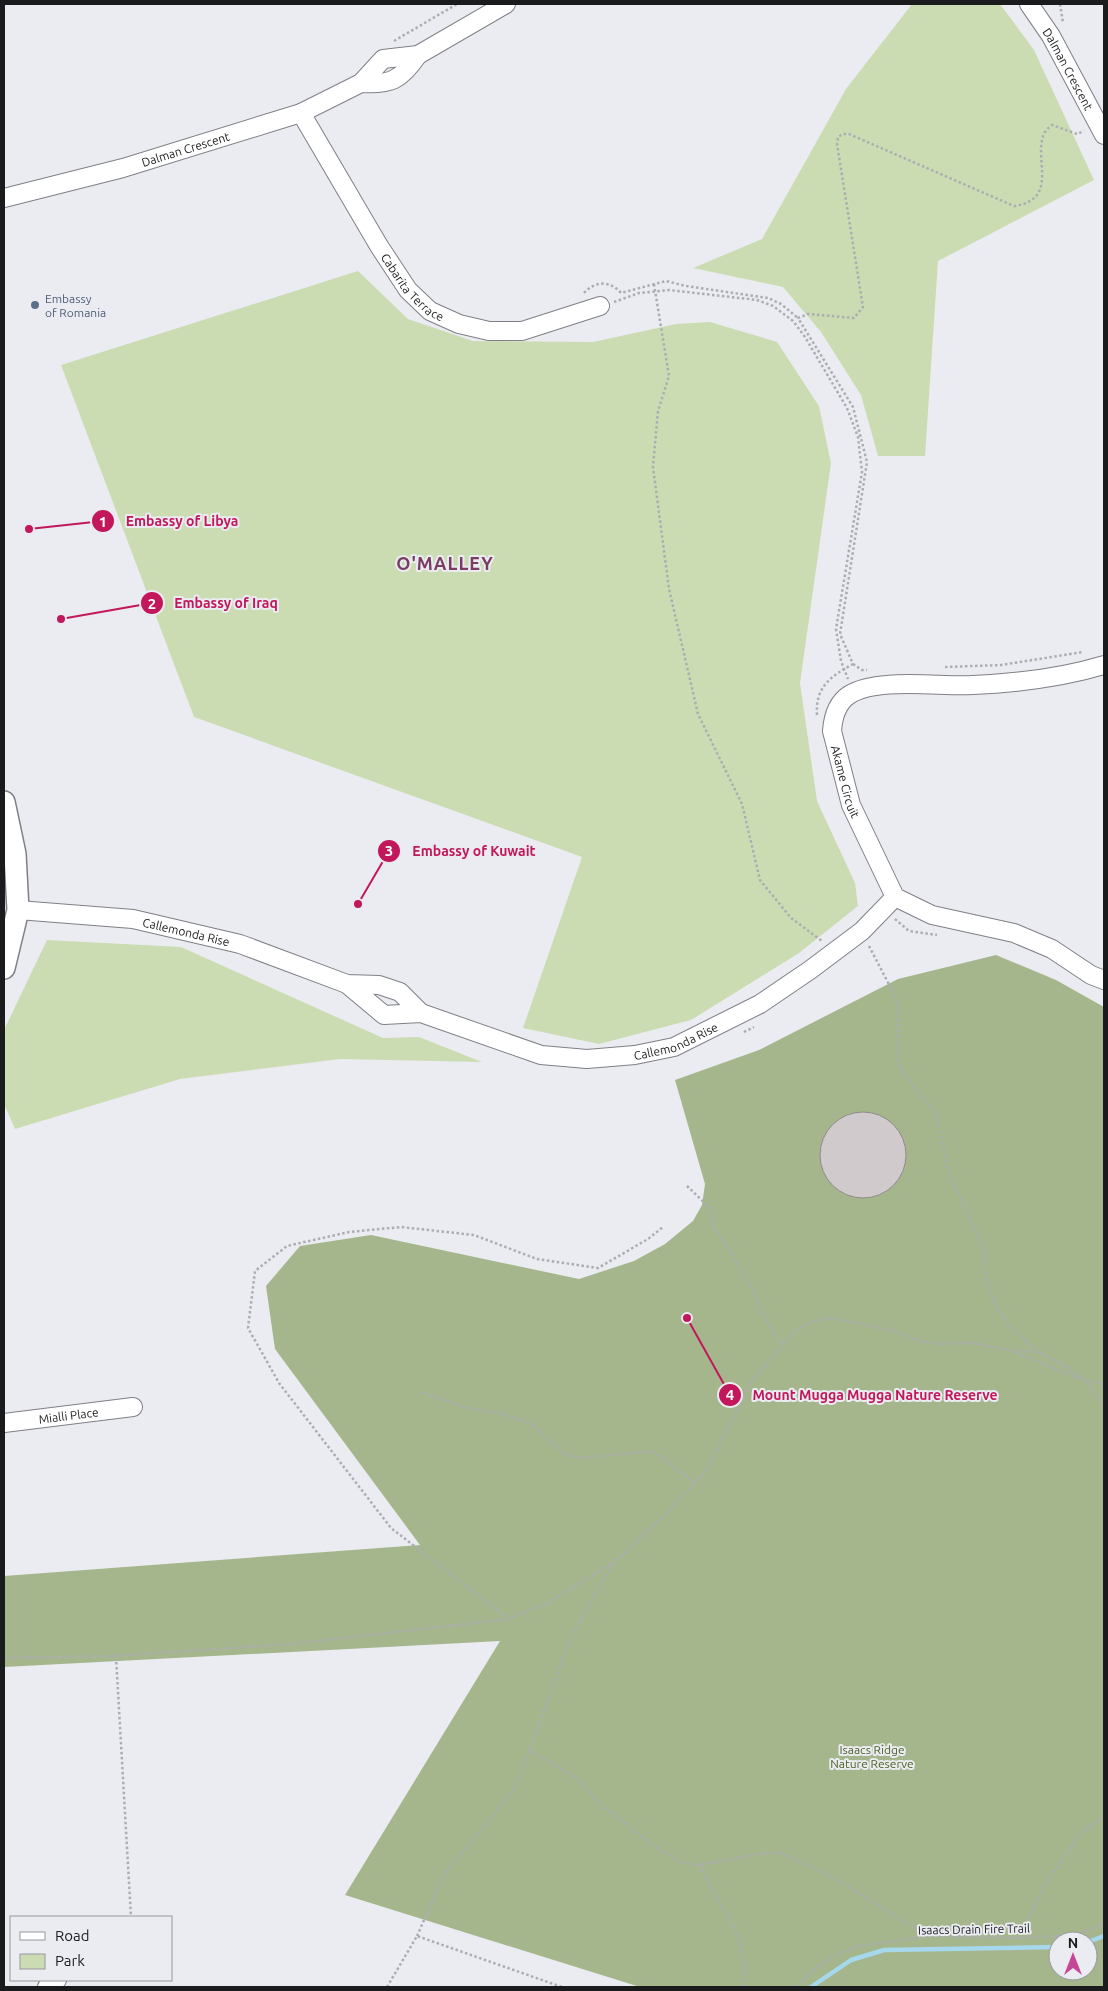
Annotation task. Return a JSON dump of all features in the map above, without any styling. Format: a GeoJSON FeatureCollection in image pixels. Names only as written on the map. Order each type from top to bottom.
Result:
{"type":"FeatureCollection","features":[{"type":"Feature","properties":{"kind":"street","name":"Dalman Crescent"},"geometry":{"type":"LineString","coordinates":[[361,83],[384,84],[392,81],[405,72],[418,55],[506,4]]}},
{"type":"Feature","properties":{"kind":"street","name":"Dalman Crescent"},"geometry":{"type":"LineString","coordinates":[[1029,4],[1051,36],[1102,129]]}},
{"type":"Feature","properties":{"kind":"street","name":"Dalman Crescent"},"geometry":{"type":"LineString","coordinates":[[4,198],[123,168],[301,113],[361,83],[383,58],[418,55]]}},
{"type":"Feature","properties":{"kind":"street","name":"Cabarita Terrace"},"geometry":{"type":"LineString","coordinates":[[301,113],[379,246],[408,290],[430,310],[459,324],[482,329],[522,331],[600,306]]}},
{"type":"Feature","properties":{"kind":"street"},"geometry":{"type":"LineString","coordinates":[[853,693],[873,687],[897,685],[971,685],[1031,682],[1104,665]]}},
{"type":"Feature","properties":{"kind":"street","name":"Akame Circuit"},"geometry":{"type":"LineString","coordinates":[[853,693],[838,707],[832,719],[832,731],[851,805],[890,912]]}},
{"type":"Feature","properties":{"kind":"street"},"geometry":{"type":"LineString","coordinates":[[4,968],[18,910],[14,854],[5,814]]}},
{"type":"Feature","properties":{"kind":"street","name":"Callemonda Rise"},"geometry":{"type":"LineString","coordinates":[[18,910],[142,921],[240,944],[347,984],[379,985],[400,992],[420,1014]]}},
{"type":"Feature","properties":{"kind":"street","name":"Callemonda Rise"},"geometry":{"type":"LineString","coordinates":[[347,984],[384,1015],[420,1014],[541,1055],[587,1059],[635,1055],[674,1046],[760,1004],[837,952],[890,912]]}},
{"type":"Feature","properties":{"kind":"street"},"geometry":{"type":"LineString","coordinates":[[890,912],[932,915],[1014,933],[1052,949],[1091,975],[1104,980]]}},
{"type":"Feature","properties":{"kind":"street","name":"Mialli Place"},"geometry":{"type":"LineString","coordinates":[[4,1423],[133,1407]]}},
{"type":"Feature","properties":{"kind":"path"},"geometry":{"type":"LineString","coordinates":[[387,44],[457,4]]}},
{"type":"Feature","properties":{"kind":"path"},"geometry":{"type":"LineString","coordinates":[[798,318],[808,314],[854,318],[863,308],[837,144],[838,137],[843,134],[849,134],[1014,206],[1026,204],[1036,197],[1041,187],[1042,137],[1046,129],[1052,125],[1077,134],[1102,129]]}},
{"type":"Feature","properties":{"kind":"path"},"geometry":{"type":"LineString","coordinates":[[579,298],[588,288],[600,284],[611,285],[621,293],[666,281],[686,286],[768,298],[781,304],[798,318],[853,407],[868,462],[840,634],[853,664],[862,670],[871,670]]}},
{"type":"Feature","properties":{"kind":"path"},"geometry":{"type":"LineString","coordinates":[[654,284],[669,376],[658,411],[653,467],[669,589],[698,714],[742,804],[760,880],[791,918],[837,952]]}},
{"type":"Feature","properties":{"kind":"path"},"geometry":{"type":"LineString","coordinates":[[600,306],[639,293],[698,292],[756,300],[773,306],[793,321],[847,408],[858,437],[862,472],[836,629],[844,669],[853,693]]}},
{"type":"Feature","properties":{"kind":"path"},"geometry":{"type":"LineString","coordinates":[[939,667],[1001,665],[1088,651]]}},
{"type":"Feature","properties":{"kind":"path"},"geometry":{"type":"LineString","coordinates":[[817,718],[816,701],[831,676],[853,664]]}},
{"type":"Feature","properties":{"kind":"path"},"geometry":{"type":"LineString","coordinates":[[890,912],[909,931],[944,935]]}},
{"type":"Feature","properties":{"kind":"path"},"geometry":{"type":"LineString","coordinates":[[863,948],[868,943],[894,996],[898,1008],[898,1062],[904,1074],[936,1113],[950,1173],[984,1248],[986,1278],[994,1303],[1011,1328],[1038,1352],[1066,1366],[1086,1381],[1104,1407]]}},
{"type":"Feature","properties":{"kind":"path"},"geometry":{"type":"LineString","coordinates":[[743,1033],[759,1023]]}},
{"type":"Feature","properties":{"kind":"path"},"geometry":{"type":"LineString","coordinates":[[687,1186],[712,1210],[711,1224],[726,1242],[752,1288],[770,1330],[783,1346]]}},
{"type":"Feature","properties":{"kind":"path"},"geometry":{"type":"LineString","coordinates":[[510,1619],[391,1528],[279,1383],[248,1328],[255,1272],[287,1246],[349,1232],[401,1227],[474,1235],[537,1259],[598,1268],[648,1240],[663,1227]]}},
{"type":"Feature","properties":{"kind":"path"},"geometry":{"type":"LineString","coordinates":[[4,1658],[116,1656],[300,1643],[510,1619],[550,1602],[613,1564],[660,1520],[707,1470],[752,1381],[796,1330],[813,1321],[832,1318],[894,1331],[920,1341],[940,1344],[972,1343],[1013,1351],[1038,1352]]}},
{"type":"Feature","properties":{"kind":"path"},"geometry":{"type":"LineString","coordinates":[[1013,1351],[1086,1381],[1104,1384]]}},
{"type":"Feature","properties":{"kind":"path"},"geometry":{"type":"LineString","coordinates":[[421,1392],[468,1408],[499,1412],[530,1423],[566,1455],[582,1458],[653,1451],[695,1482]]}},
{"type":"Feature","properties":{"kind":"path"},"geometry":{"type":"LineString","coordinates":[[387,1987],[417,1936],[444,1875],[516,1787],[572,1635],[613,1564]]}},
{"type":"Feature","properties":{"kind":"path"},"geometry":{"type":"LineString","coordinates":[[116,1656],[131,1916]]}},
{"type":"Feature","properties":{"kind":"path"},"geometry":{"type":"LineString","coordinates":[[530,1751],[578,1778],[598,1802],[654,1846],[683,1863],[699,1865],[766,1853],[782,1853],[831,1876],[928,1936]]}},
{"type":"Feature","properties":{"kind":"path"},"geometry":{"type":"LineString","coordinates":[[1018,1938],[1045,1885],[1076,1840],[1081,1833],[1104,1816]]}},
{"type":"Feature","properties":{"kind":"path"},"geometry":{"type":"LineString","coordinates":[[699,1865],[740,1939],[746,1987]]}},
{"type":"Feature","properties":{"kind":"path","name":"Isaacs Drain Fire Trail"},"geometry":{"type":"LineString","coordinates":[[796,1987],[814,1969],[854,1947],[928,1936],[1018,1938],[1076,1935],[1104,1924]]}},
{"type":"Feature","properties":{"kind":"path"},"geometry":{"type":"LineString","coordinates":[[417,1936],[562,1987]]}},
{"type":"Feature","properties":{"kind":"green space"},"geometry":{"type":"Polygon","coordinates":[[[912,4],[1000,4],[1034,50],[1094,180],[938,261],[925,456],[878,456],[861,395],[821,332],[783,287],[693,268],[762,239],[846,89],[912,4]]]}},
{"type":"Feature","properties":{"kind":"green space"},"geometry":{"type":"Polygon","coordinates":[[[358,271],[408,319],[473,341],[593,342],[676,324],[710,322],[777,342],[819,406],[831,463],[800,683],[817,801],[855,883],[858,906],[799,953],[691,1020],[599,1044],[523,1028],[582,857],[194,717],[61,365],[358,271]]]}},
{"type":"Feature","properties":{"kind":"green space"},"geometry":{"type":"Polygon","coordinates":[[[47,940],[181,947],[383,1038],[419,1037],[482,1062],[340,1059],[180,1079],[15,1129],[4,1104],[4,1030],[47,940]]]}},
{"type":"Feature","properties":{"kind":"green space","name":"Isaacs Ridge Nature Reserve"},"geometry":{"type":"Polygon","coordinates":[[[996,955],[1056,980],[1104,1007],[1104,1987],[640,1987],[345,1895],[500,1641],[4,1667],[4,1576],[420,1545],[275,1349],[266,1286],[300,1246],[371,1235],[579,1279],[634,1261],[665,1244],[693,1221],[702,1205],[705,1184],[675,1080],[759,1050],[898,979],[996,955]]]}},
{"type":"Feature","properties":{"kind":"building"},"geometry":{"type":"Polygon","coordinates":[[[863,1112],[879,1116],[893,1125],[902,1139],[906,1155],[902,1171],[893,1185],[879,1194],[863,1198],[847,1194],[833,1185],[824,1171],[820,1155],[824,1139],[833,1125],[847,1116],[863,1112]]]}},
{"type":"Feature","properties":{"kind":"waterway"},"geometry":{"type":"LineString","coordinates":[[1098,1938],[1104,1936]]}},
{"type":"Feature","properties":{"kind":"waterway"},"geometry":{"type":"LineString","coordinates":[[811,1987],[851,1960],[884,1950],[1048,1947]]}},
{"type":"Feature","properties":{"kind":"place","name":"Embassy of Romania"},"geometry":{"type":"Point","coordinates":[35,305]}},
{"type":"Feature","properties":{"kind":"place","name":"Embassy of Libya"},"geometry":{"type":"Point","coordinates":[29,529]}},
{"type":"Feature","properties":{"kind":"place","name":"Embassy of Iraq"},"geometry":{"type":"Point","coordinates":[61,619]}},
{"type":"Feature","properties":{"kind":"place","name":"Embassy of Kuwait"},"geometry":{"type":"Point","coordinates":[358,904]}},
{"type":"Feature","properties":{"kind":"place","name":"Mount Mugga Mugga Nature Reserve"},"geometry":{"type":"Point","coordinates":[687,1318]}},
{"type":"Feature","properties":{"kind":"district","name":"O'MALLEY"},"geometry":{"type":"Point","coordinates":[445,563]}}]}
